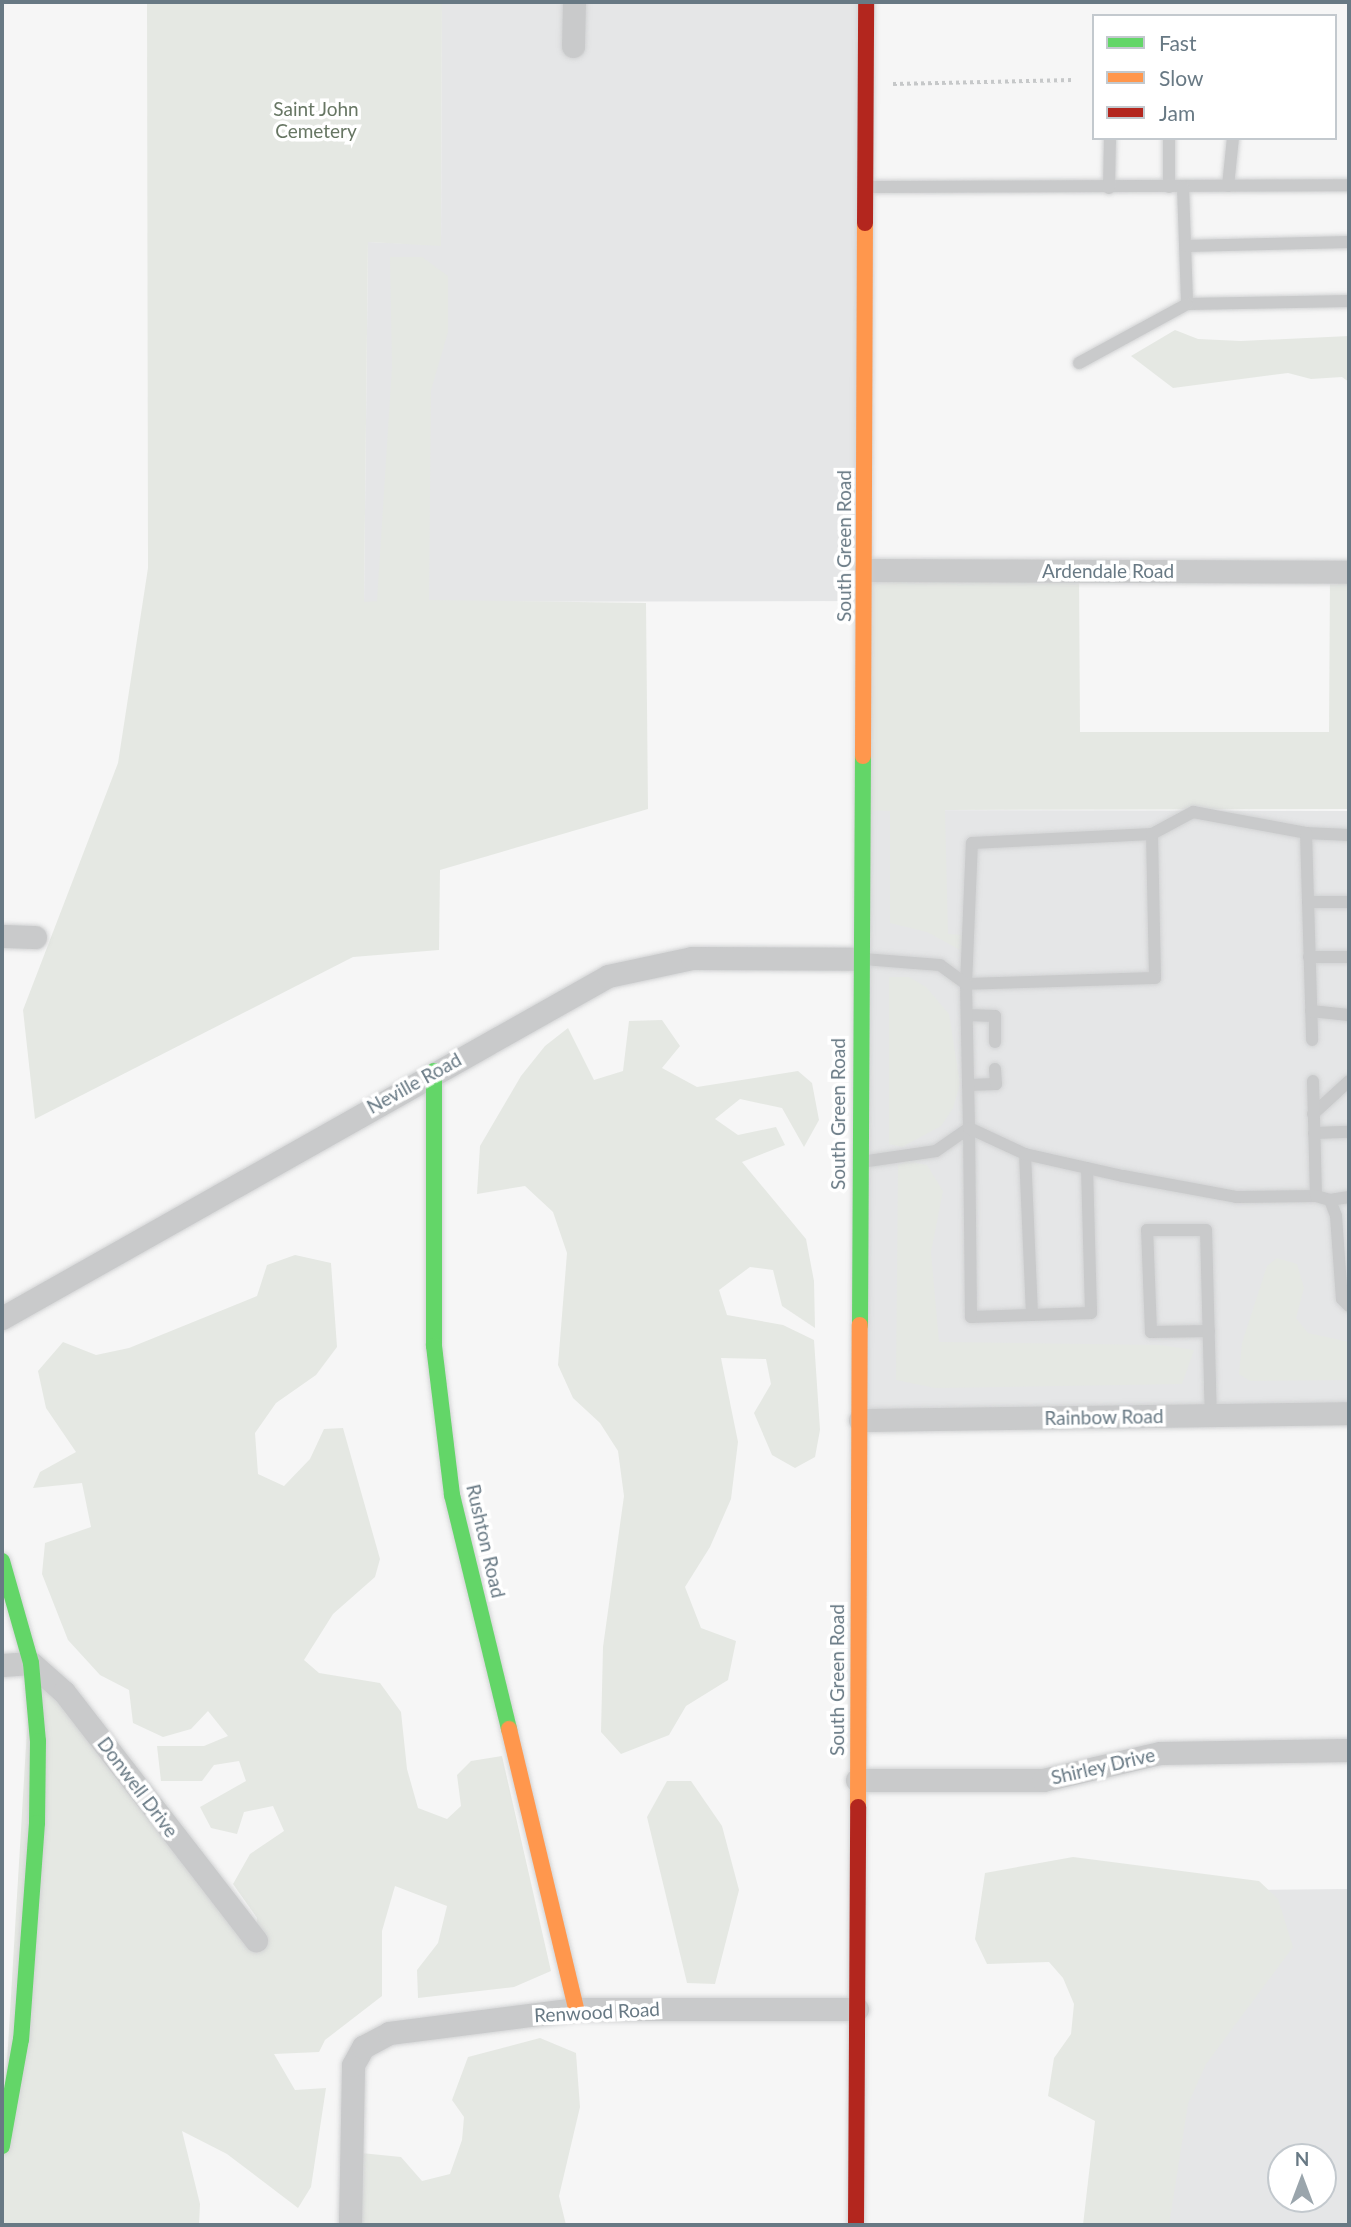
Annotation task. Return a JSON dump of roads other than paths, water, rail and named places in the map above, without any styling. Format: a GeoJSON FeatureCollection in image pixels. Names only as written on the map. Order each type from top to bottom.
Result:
{"type":"FeatureCollection","features":[{"type":"Feature","properties":{"kind":"main road","name":"South Green Road"},"geometry":{"type":"LineString","coordinates":[[856,2225],[859,959],[866,570],[866,2]]}},
{"type":"Feature","properties":{"kind":"main road","name":"Rushton Road"},"geometry":{"type":"LineString","coordinates":[[434,1071],[434,1346],[452,1495],[576,2009]]}},
{"type":"Feature","properties":{"kind":"main road"},"geometry":{"type":"LineString","coordinates":[[2,1561],[31,1664],[38,1741],[37,1824],[21,2039],[2,2146]]}},
{"type":"Feature","properties":{"kind":"street"},"geometry":{"type":"LineString","coordinates":[[573,46],[574,2]]}},
{"type":"Feature","properties":{"kind":"street","name":"Ardendale Road"},"geometry":{"type":"LineString","coordinates":[[866,570],[1349,572]]}},
{"type":"Feature","properties":{"kind":"street"},"geometry":{"type":"LineString","coordinates":[[2,936],[35,937]]}},
{"type":"Feature","properties":{"kind":"street","name":"Neville Road"},"geometry":{"type":"LineString","coordinates":[[2,1318],[434,1071],[608,976],[692,958],[859,959]]}},
{"type":"Feature","properties":{"kind":"street","name":"Rainbow Road"},"geometry":{"type":"LineString","coordinates":[[860,1420],[1349,1413]]}},
{"type":"Feature","properties":{"kind":"street"},"geometry":{"type":"LineString","coordinates":[[2,1665],[31,1664]]}},
{"type":"Feature","properties":{"kind":"street","name":"Donwell Drive"},"geometry":{"type":"LineString","coordinates":[[31,1664],[81,1712],[256,1940]]}},
{"type":"Feature","properties":{"kind":"street","name":"Shirley Drive"},"geometry":{"type":"LineString","coordinates":[[857,1780],[1043,1780],[1160,1752],[1349,1750]]}},
{"type":"Feature","properties":{"kind":"street","name":"Renwood Road"},"geometry":{"type":"LineString","coordinates":[[350,2225],[353,2065],[363,2047],[389,2033],[576,2009],[857,2009]]}},
{"type":"Feature","properties":{"kind":"lane"},"geometry":{"type":"LineString","coordinates":[[1109,188],[1110,140]]}},
{"type":"Feature","properties":{"kind":"lane"},"geometry":{"type":"LineString","coordinates":[[1169,140],[1169,187]]}},
{"type":"Feature","properties":{"kind":"lane"},"geometry":{"type":"LineString","coordinates":[[1228,186],[1233,140]]}},
{"type":"Feature","properties":{"kind":"lane"},"geometry":{"type":"LineString","coordinates":[[866,187],[1349,185]]}},
{"type":"Feature","properties":{"kind":"lane"},"geometry":{"type":"LineString","coordinates":[[1184,187],[1187,304]]}},
{"type":"Feature","properties":{"kind":"lane"},"geometry":{"type":"LineString","coordinates":[[1186,246],[1349,242]]}},
{"type":"Feature","properties":{"kind":"lane"},"geometry":{"type":"LineString","coordinates":[[1079,363],[1187,304],[1349,300]]}},
{"type":"Feature","properties":{"kind":"lane"},"geometry":{"type":"LineString","coordinates":[[1087,1168],[1091,1314],[971,1317],[966,984],[972,843],[1152,834],[1193,812],[1306,833],[1349,835]]}},
{"type":"Feature","properties":{"kind":"lane"},"geometry":{"type":"LineString","coordinates":[[1306,833],[1312,1040]]}},
{"type":"Feature","properties":{"kind":"lane"},"geometry":{"type":"LineString","coordinates":[[859,959],[940,964],[966,984],[1155,978],[1152,834]]}},
{"type":"Feature","properties":{"kind":"lane"},"geometry":{"type":"LineString","coordinates":[[1308,902],[1349,902]]}},
{"type":"Feature","properties":{"kind":"lane"},"geometry":{"type":"LineString","coordinates":[[1309,957],[1349,957]]}},
{"type":"Feature","properties":{"kind":"lane"},"geometry":{"type":"LineString","coordinates":[[1311,1011],[1349,1015]]}},
{"type":"Feature","properties":{"kind":"lane"},"geometry":{"type":"LineString","coordinates":[[967,1015],[995,1016],[995,1042]]}},
{"type":"Feature","properties":{"kind":"lane"},"geometry":{"type":"LineString","coordinates":[[968,1085],[996,1084],[995,1069]]}},
{"type":"Feature","properties":{"kind":"lane"},"geometry":{"type":"LineString","coordinates":[[1313,1081],[1316,1196]]}},
{"type":"Feature","properties":{"kind":"lane"},"geometry":{"type":"LineString","coordinates":[[1313,1114],[1349,1081]]}},
{"type":"Feature","properties":{"kind":"lane"},"geometry":{"type":"LineString","coordinates":[[859,1162],[936,1152],[969,1128]]}},
{"type":"Feature","properties":{"kind":"lane"},"geometry":{"type":"LineString","coordinates":[[969,1128],[1025,1154],[1236,1198],[1316,1196],[1330,1200],[1349,1197]]}},
{"type":"Feature","properties":{"kind":"lane"},"geometry":{"type":"LineString","coordinates":[[1314,1133],[1349,1132]]}},
{"type":"Feature","properties":{"kind":"lane"},"geometry":{"type":"LineString","coordinates":[[1025,1154],[1032,1315]]}},
{"type":"Feature","properties":{"kind":"lane"},"geometry":{"type":"LineString","coordinates":[[1330,1200],[1336,1216],[1342,1299],[1349,1306]]}},
{"type":"Feature","properties":{"kind":"lane"},"geometry":{"type":"LineString","coordinates":[[1209,1331],[1151,1332],[1147,1230],[1206,1230],[1209,1331],[1211,1415]]}},
{"type":"Feature","properties":{"kind":"park label","name":"Saint John Cemetery"},"geometry":{"type":"Point","coordinates":[316,120]}}]}
